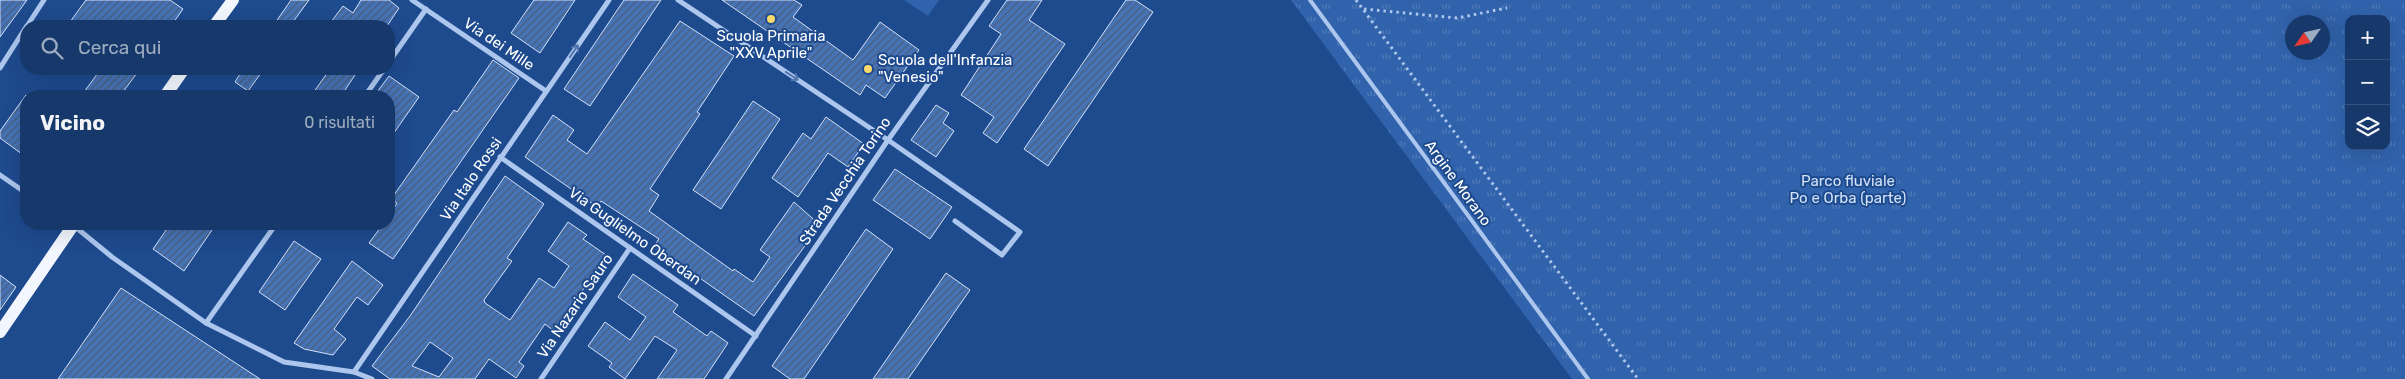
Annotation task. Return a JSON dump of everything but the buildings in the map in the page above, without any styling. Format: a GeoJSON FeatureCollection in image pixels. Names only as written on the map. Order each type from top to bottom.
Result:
{"type":"FeatureCollection","features":[{"type":"Feature","properties":{"kind":"main road"},"geometry":{"type":"LineString","coordinates":[[218,20],[233,0]]}},
{"type":"Feature","properties":{"kind":"main road"},"geometry":{"type":"LineString","coordinates":[[168,90],[180,75]]}},
{"type":"Feature","properties":{"kind":"main road"},"geometry":{"type":"LineString","coordinates":[[0,332],[68,230]]}},
{"type":"Feature","properties":{"kind":"street"},"geometry":{"type":"LineString","coordinates":[[31,20],[44,0]]}},
{"type":"Feature","properties":{"kind":"street","name":"Via dei Mille"},"geometry":{"type":"LineString","coordinates":[[412,0],[546,91]]}},
{"type":"Feature","properties":{"kind":"street","name":"Via Italo Rossi"},"geometry":{"type":"LineString","coordinates":[[354,372],[609,0]]}},
{"type":"Feature","properties":{"kind":"street"},"geometry":{"type":"LineString","coordinates":[[678,0],[888,140],[1020,232],[1002,255],[954,221]]}},
{"type":"Feature","properties":{"kind":"street","name":"Strada Vecchia Torino"},"geometry":{"type":"LineString","coordinates":[[726,379],[888,140],[988,0]]}},
{"type":"Feature","properties":{"kind":"street"},"geometry":{"type":"LineString","coordinates":[[395,53],[426,9]]}},
{"type":"Feature","properties":{"kind":"street"},"geometry":{"type":"LineString","coordinates":[[0,68],[20,38]]}},
{"type":"Feature","properties":{"kind":"street"},"geometry":{"type":"LineString","coordinates":[[369,90],[380,75]]}},
{"type":"Feature","properties":{"kind":"street","name":"Via Guglielmo Oberdan"},"geometry":{"type":"LineString","coordinates":[[500,157],[756,336]]}},
{"type":"Feature","properties":{"kind":"street"},"geometry":{"type":"LineString","coordinates":[[0,174],[20,189]]}},
{"type":"Feature","properties":{"kind":"street"},"geometry":{"type":"LineString","coordinates":[[79,230],[112,257],[206,322],[284,362],[354,372],[372,379]]}},
{"type":"Feature","properties":{"kind":"street"},"geometry":{"type":"LineString","coordinates":[[206,322],[272,230]]}},
{"type":"Feature","properties":{"kind":"street","name":"Via Nazario Sauro"},"geometry":{"type":"LineString","coordinates":[[541,379],[630,248]]}},
{"type":"Feature","properties":{"kind":"lane","name":"Argine Morano"},"geometry":{"type":"LineString","coordinates":[[1310,0],[1588,379]]}},
{"type":"Feature","properties":{"kind":"path"},"geometry":{"type":"LineString","coordinates":[[1356,0],[1638,379]]}},
{"type":"Feature","properties":{"kind":"path"},"geometry":{"type":"LineString","coordinates":[[1364,9],[1457,18],[1507,8]]}},
{"type":"Feature","properties":{"kind":"green space"},"geometry":{"type":"Polygon","coordinates":[[[904,0],[939,0],[928,16],[904,0]]]}},
{"type":"Feature","properties":{"kind":"green space","name":"Parco fluviale Po e Orba (parte)"},"geometry":{"type":"Polygon","coordinates":[[[1291,0],[2405,0],[2405,379],[1572,379],[1291,0]]]}},
{"type":"Feature","properties":{"kind":"place","name":"Scuola Primaria \"XXV Aprile\""},"geometry":{"type":"Point","coordinates":[771,19]}},
{"type":"Feature","properties":{"kind":"place","name":"Scuola dell'Infanzia \"Venesio\""},"geometry":{"type":"Point","coordinates":[868,69]}}]}
